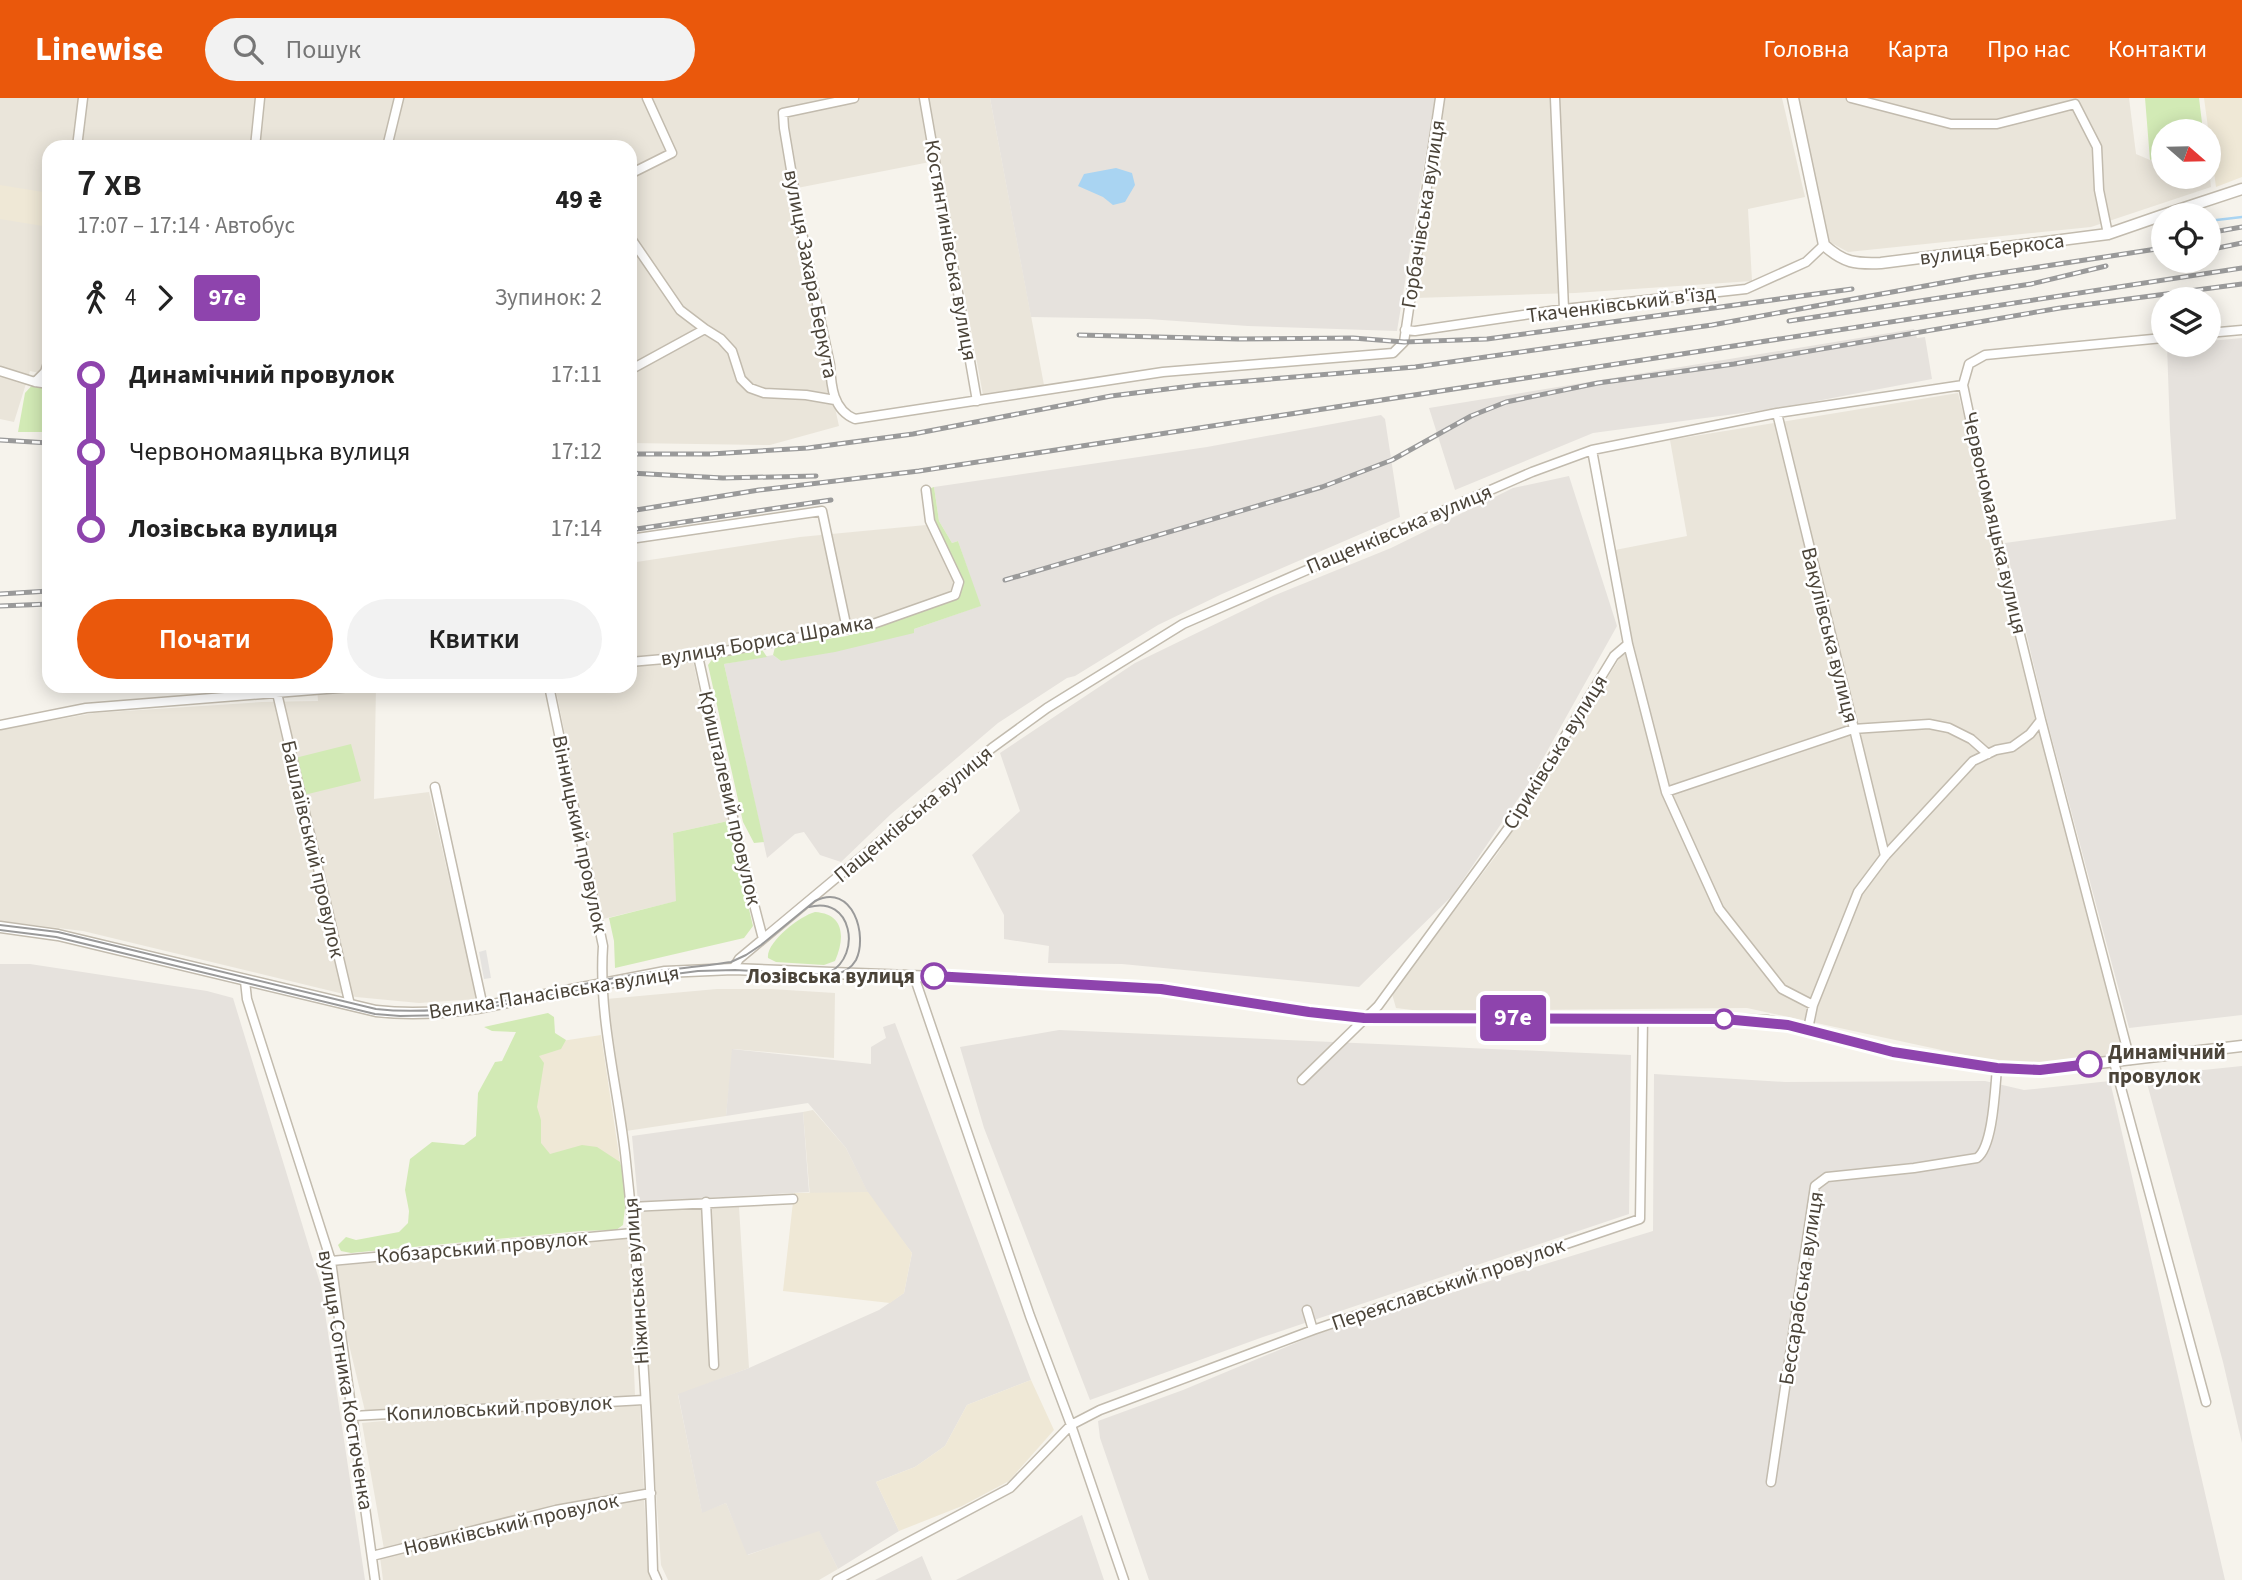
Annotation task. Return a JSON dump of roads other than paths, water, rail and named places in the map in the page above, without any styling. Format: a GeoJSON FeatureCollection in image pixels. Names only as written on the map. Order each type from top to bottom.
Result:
{"type":"FeatureCollection","features":[{"type":"Feature","properties":{"kind":"street"},"geometry":{"type":"LineString","coordinates":[[78,140],[83,98]]}},
{"type":"Feature","properties":{"kind":"street"},"geometry":{"type":"LineString","coordinates":[[256,140],[260,98]]}},
{"type":"Feature","properties":{"kind":"street"},"geometry":{"type":"LineString","coordinates":[[389,140],[399,98]]}},
{"type":"Feature","properties":{"kind":"street"},"geometry":{"type":"LineString","coordinates":[[637,170],[672,153],[647,98]]}},
{"type":"Feature","properties":{"kind":"street","name":"вулиця Захара Беркута"},"geometry":{"type":"LineString","coordinates":[[854,98],[783,113],[800,223],[835,400],[846,415],[862,419],[977,401]]}},
{"type":"Feature","properties":{"kind":"street","name":"Костянтинівська вулиця"},"geometry":{"type":"LineString","coordinates":[[924,98],[977,401]]}},
{"type":"Feature","properties":{"kind":"street","name":"Горбачівська вулиця"},"geometry":{"type":"LineString","coordinates":[[1405,330],[1440,98]]}},
{"type":"Feature","properties":{"kind":"street"},"geometry":{"type":"LineString","coordinates":[[1555,98],[1564,309]]}},
{"type":"Feature","properties":{"kind":"street"},"geometry":{"type":"LineString","coordinates":[[1793,98],[1824,245]]}},
{"type":"Feature","properties":{"kind":"street"},"geometry":{"type":"LineString","coordinates":[[1851,98],[1951,124],[1997,124],[2075,104],[2097,147],[2099,190],[2108,234]]}},
{"type":"Feature","properties":{"kind":"street","name":"вулиця Беркоса"},"geometry":{"type":"LineString","coordinates":[[2199,203],[2242,189]]}},
{"type":"Feature","properties":{"kind":"street","name":"вулиця Беркоса"},"geometry":{"type":"LineString","coordinates":[[1824,245],[1849,262],[1881,263],[2108,234],[2151,219]]}},
{"type":"Feature","properties":{"kind":"street","name":"Ткаченківський в'їзд"},"geometry":{"type":"LineString","coordinates":[[1405,330],[1415,331],[1564,309],[1746,289],[1806,262],[1824,245]]}},
{"type":"Feature","properties":{"kind":"street"},"geometry":{"type":"LineString","coordinates":[[637,247],[680,310],[721,338],[732,351],[741,379],[751,388],[764,393],[806,395],[835,400]]}},
{"type":"Feature","properties":{"kind":"street"},"geometry":{"type":"LineString","coordinates":[[637,366],[705,329]]}},
{"type":"Feature","properties":{"kind":"street"},"geometry":{"type":"LineString","coordinates":[[977,401],[1163,372],[1393,353],[1404,342],[1405,330]]}},
{"type":"Feature","properties":{"kind":"street"},"geometry":{"type":"LineString","coordinates":[[2221,332],[2242,330]]}},
{"type":"Feature","properties":{"kind":"street"},"geometry":{"type":"LineString","coordinates":[[1963,385],[1969,363],[1985,355],[2151,339]]}},
{"type":"Feature","properties":{"kind":"street"},"geometry":{"type":"LineString","coordinates":[[0,371],[42,383]]}},
{"type":"Feature","properties":{"kind":"street"},"geometry":{"type":"LineString","coordinates":[[35,382],[42,375]]}},
{"type":"Feature","properties":{"kind":"street","name":"Пащенківська вулиця"},"geometry":{"type":"LineString","coordinates":[[733,969],[739,959],[992,748],[1047,708],[1183,624],[1532,472],[1592,450],[1777,413],[1963,385]]}},
{"type":"Feature","properties":{"kind":"street","name":"Червономаяцька вулиця"},"geometry":{"type":"LineString","coordinates":[[1963,385],[1989,509],[2041,720]]}},
{"type":"Feature","properties":{"kind":"street","name":"Вакулівська вулиця"},"geometry":{"type":"LineString","coordinates":[[1777,413],[1885,856]]}},
{"type":"Feature","properties":{"kind":"street"},"geometry":{"type":"LineString","coordinates":[[1592,450],[1628,644],[1666,792],[1719,909],[1782,989],[1813,1005]]}},
{"type":"Feature","properties":{"kind":"street","name":"вулиця Бориса Шрамка"},"geometry":{"type":"LineString","coordinates":[[637,661],[698,656],[873,624],[955,595],[959,582],[930,522],[926,490]]}},
{"type":"Feature","properties":{"kind":"street"},"geometry":{"type":"LineString","coordinates":[[637,539],[822,512],[846,629]]}},
{"type":"Feature","properties":{"kind":"street","name":"Сіриківська вулиця"},"geometry":{"type":"LineString","coordinates":[[1302,1080],[1378,1006],[1512,822],[1615,656],[1628,644]]}},
{"type":"Feature","properties":{"kind":"street","name":"Кришталевий провулок"},"geometry":{"type":"LineString","coordinates":[[698,656],[741,854],[763,939]]}},
{"type":"Feature","properties":{"kind":"street"},"geometry":{"type":"LineString","coordinates":[[0,725],[86,708],[277,693]]}},
{"type":"Feature","properties":{"kind":"street","name":"Башлаївський провулок"},"geometry":{"type":"LineString","coordinates":[[277,693],[349,1005]]}},
{"type":"Feature","properties":{"kind":"street","name":"Вінницький провулок"},"geometry":{"type":"LineString","coordinates":[[550,693],[603,946],[601,983]]}},
{"type":"Feature","properties":{"kind":"street"},"geometry":{"type":"LineString","coordinates":[[1808,1029],[1813,1005],[1858,892],[1885,856],[1973,761],[2012,747],[2030,734],[2041,720]]}},
{"type":"Feature","properties":{"kind":"street"},"geometry":{"type":"LineString","coordinates":[[2041,720],[2130,1060]]}},
{"type":"Feature","properties":{"kind":"street"},"geometry":{"type":"LineString","coordinates":[[1666,792],[1853,729],[1930,724],[1949,728],[1971,739],[1988,754]]}},
{"type":"Feature","properties":{"kind":"street"},"geometry":{"type":"LineString","coordinates":[[435,787],[483,1007]]}},
{"type":"Feature","properties":{"kind":"street","name":"Велика Панасівська вулиця"},"geometry":{"type":"LineString","coordinates":[[0,928],[58,935],[376,1012],[400,1014],[452,1012],[665,972],[733,969],[1161,989],[1364,1018],[1643,1018],[1757,1021],[1808,1029],[1893,1052],[1997,1068],[2040,1070],[2242,1046]]}},
{"type":"Feature","properties":{"kind":"street"},"geometry":{"type":"LineString","coordinates":[[914,976],[1124,1580]]}},
{"type":"Feature","properties":{"kind":"street","name":"вулиця Сотника Костюченка"},"geometry":{"type":"LineString","coordinates":[[246,981],[247,999],[331,1261],[375,1580]]}},
{"type":"Feature","properties":{"kind":"street","name":"Ніжинська вулиця"},"geometry":{"type":"LineString","coordinates":[[601,983],[634,1233],[651,1493],[653,1571],[657,1580]]}},
{"type":"Feature","properties":{"kind":"street","name":"Переяславський провулок"},"geometry":{"type":"LineString","coordinates":[[1071,1425],[1100,1410],[1313,1330],[1640,1219],[1643,1018]]}},
{"type":"Feature","properties":{"kind":"street"},"geometry":{"type":"LineString","coordinates":[[2114,1062],[2207,1402]]}},
{"type":"Feature","properties":{"kind":"street","name":"Бессарабська вулиця"},"geometry":{"type":"LineString","coordinates":[[1771,1482],[1815,1186],[1827,1177],[1978,1158],[1984,1152],[1988,1139],[1997,1068]]}},
{"type":"Feature","properties":{"kind":"street"},"geometry":{"type":"LineString","coordinates":[[631,1207],[793,1199]]}},
{"type":"Feature","properties":{"kind":"street"},"geometry":{"type":"LineString","coordinates":[[706,1202],[714,1365]]}},
{"type":"Feature","properties":{"kind":"street","name":"Кобзарський провулок"},"geometry":{"type":"LineString","coordinates":[[331,1261],[634,1233]]}},
{"type":"Feature","properties":{"kind":"street"},"geometry":{"type":"LineString","coordinates":[[1307,1310],[1313,1330]]}},
{"type":"Feature","properties":{"kind":"street","name":"Копиловський провулок"},"geometry":{"type":"LineString","coordinates":[[353,1416],[645,1400]]}},
{"type":"Feature","properties":{"kind":"street"},"geometry":{"type":"LineString","coordinates":[[837,1580],[1010,1488],[1071,1425]]}},
{"type":"Feature","properties":{"kind":"street","name":"Новиківський провулок"},"geometry":{"type":"LineString","coordinates":[[372,1556],[556,1510],[651,1493]]}},
{"type":"Feature","properties":{"kind":"water"},"geometry":{"type":"Polygon","coordinates":[[[1116,168],[1132,173],[1135,185],[1125,202],[1113,205],[1103,197],[1078,186],[1084,174],[1116,168]]]}},
{"type":"Feature","properties":{"kind":"waterway"},"geometry":{"type":"LineString","coordinates":[[2221,219],[2242,217]]}},
{"type":"Feature","properties":{"kind":"tram line"},"geometry":{"type":"LineString","coordinates":[[0,925],[58,932],[376,1009],[406,1011],[466,1007],[629,975],[731,962],[761,945],[815,901],[828,897],[839,899],[848,905],[854,914],[860,938],[854,963],[846,970],[833,975],[698,971],[629,980],[450,1015],[400,1016],[375,1014],[56,937],[0,930]]}},
{"type":"Feature","properties":{"kind":"tram line"},"geometry":{"type":"LineString","coordinates":[[809,907],[824,906],[835,910],[848,929],[846,953],[840,964],[830,972]]}},
{"type":"Feature","properties":{"kind":"railway"},"geometry":{"type":"LineString","coordinates":[[2221,231],[2242,227]]}},
{"type":"Feature","properties":{"kind":"railway"},"geometry":{"type":"LineString","coordinates":[[2221,247],[2242,243]]}},
{"type":"Feature","properties":{"kind":"railway"},"geometry":{"type":"LineString","coordinates":[[637,454],[711,454],[808,448],[913,434],[1111,396],[1199,385],[1415,367],[1712,325],[1974,277],[2151,250]]}},
{"type":"Feature","properties":{"kind":"railway"},"geometry":{"type":"LineString","coordinates":[[1789,321],[2031,284],[2106,266]]}},
{"type":"Feature","properties":{"kind":"railway"},"geometry":{"type":"LineString","coordinates":[[637,510],[759,490],[919,471],[2242,268]]}},
{"type":"Feature","properties":{"kind":"railway"},"geometry":{"type":"LineString","coordinates":[[1005,580],[1322,487],[1392,460],[1471,416],[1506,402],[1598,383],[1734,364],[2060,308],[2242,284]]}},
{"type":"Feature","properties":{"kind":"railway"},"geometry":{"type":"LineString","coordinates":[[1079,335],[1238,339],[1353,338],[1404,342],[1487,339],[1852,289]]}},
{"type":"Feature","properties":{"kind":"railway"},"geometry":{"type":"LineString","coordinates":[[0,440],[42,443]]}},
{"type":"Feature","properties":{"kind":"railway"},"geometry":{"type":"LineString","coordinates":[[637,473],[723,478],[816,476]]}},
{"type":"Feature","properties":{"kind":"railway"},"geometry":{"type":"LineString","coordinates":[[637,529],[831,500]]}},
{"type":"Feature","properties":{"kind":"railway"},"geometry":{"type":"LineString","coordinates":[[0,594],[42,591]]}},
{"type":"Feature","properties":{"kind":"railway"},"geometry":{"type":"LineString","coordinates":[[0,606],[42,604]]}},
{"type":"Feature","properties":{"kind":"place","name":"Лозівська вулиця"},"geometry":{"type":"Point","coordinates":[934,976]}},
{"type":"Feature","properties":{"kind":"place","name":"Динамічний провулок"},"geometry":{"type":"Point","coordinates":[2089,1064]}}]}
